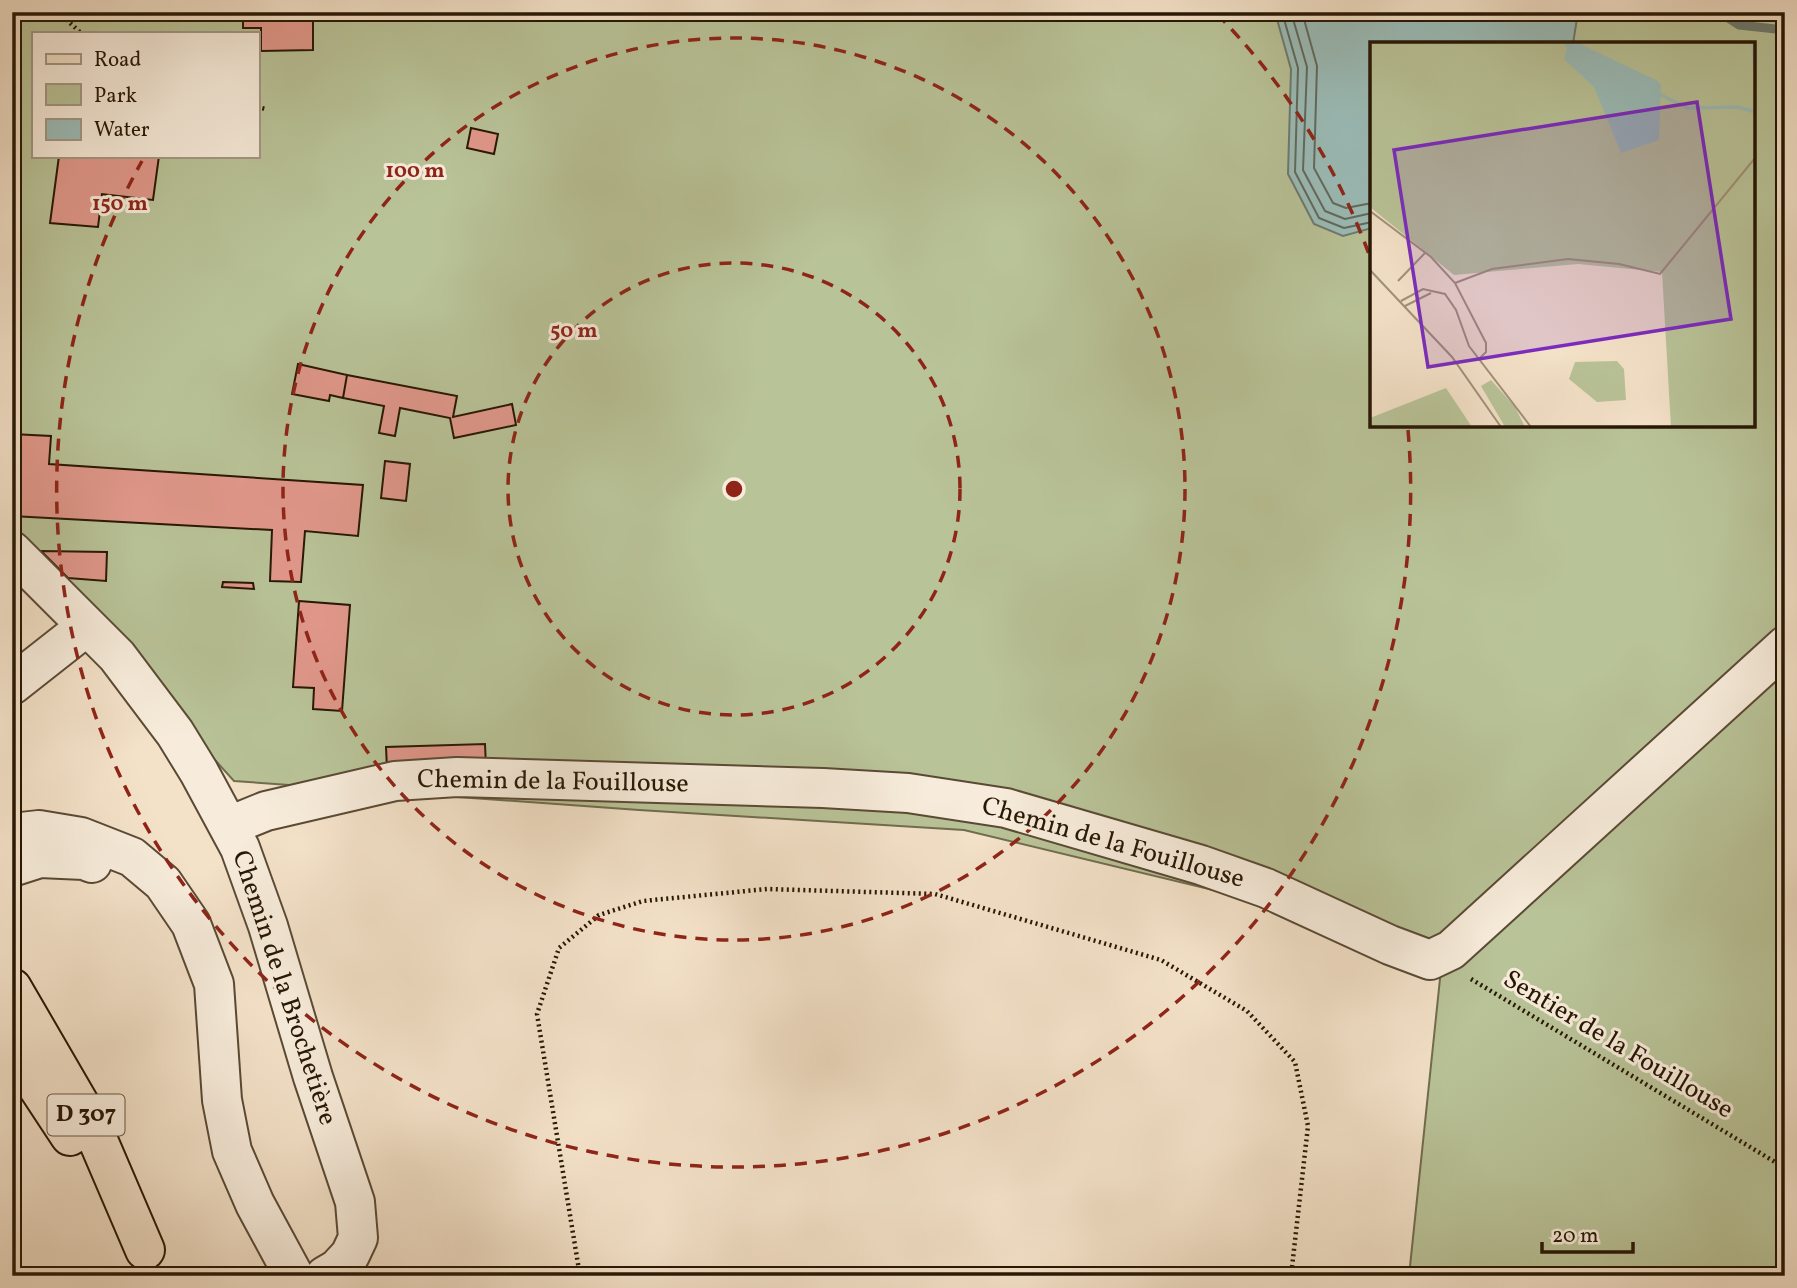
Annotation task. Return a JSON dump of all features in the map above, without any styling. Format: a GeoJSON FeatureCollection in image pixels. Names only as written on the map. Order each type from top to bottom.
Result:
{"type":"FeatureCollection","features":[{"type":"Feature","properties":{"kind":"main road","name":"D 307"},"geometry":{"type":"LineString","coordinates":[[12,988],[91,1124],[153,1263]]}},
{"type":"Feature","properties":{"kind":"main road","name":"D 307"},"geometry":{"type":"LineString","coordinates":[[12,1048],[153,1263]]}},
{"type":"Feature","properties":{"kind":"street","name":"Chemin de la Brochetière"},"geometry":{"type":"LineString","coordinates":[[12,551],[117,656],[175,733],[229,826],[247,867],[355,1202],[359,1238],[350,1255],[337,1269],[325,1276]]}},
{"type":"Feature","properties":{"kind":"street"},"geometry":{"type":"LineString","coordinates":[[12,685],[87,626]]}},
{"type":"Feature","properties":{"kind":"street"},"geometry":{"type":"LineString","coordinates":[[1430,960],[1451,950],[1785,646]]}},
{"type":"Feature","properties":{"kind":"street","name":"Chemin de la Fouillouse"},"geometry":{"type":"LineString","coordinates":[[229,826],[266,811],[395,782],[457,777],[908,793],[1006,808],[1201,865],[1266,888],[1390,945],[1430,960]]}},
{"type":"Feature","properties":{"kind":"street"},"geometry":{"type":"LineString","coordinates":[[12,833],[38,830],[82,837],[132,857],[163,883],[191,924],[214,984],[222,1100],[232,1151],[255,1203],[294,1276]]}},
{"type":"Feature","properties":{"kind":"street"},"geometry":{"type":"LineString","coordinates":[[12,867],[40,858],[83,860],[131,877],[191,924]]}},
{"type":"Feature","properties":{"kind":"path"},"geometry":{"type":"LineString","coordinates":[[58,12],[80,32]]}},
{"type":"Feature","properties":{"kind":"path"},"geometry":{"type":"LineString","coordinates":[[259,107],[266,109]]}},
{"type":"Feature","properties":{"kind":"path"},"geometry":{"type":"LineString","coordinates":[[580,1276],[537,1014],[559,947],[599,915],[643,901],[767,889],[935,894],[1160,960],[1247,1011],[1294,1062],[1308,1126],[1291,1276]]}},
{"type":"Feature","properties":{"kind":"path","name":"Sentier de la Fouillouse"},"geometry":{"type":"LineString","coordinates":[[1430,960],[1470,978],[1785,1168]]}},
{"type":"Feature","properties":{"kind":"green space"},"geometry":{"type":"Polygon","coordinates":[[[12,12],[1785,12],[1785,1276],[1409,1276],[1443,950],[1333,919],[964,830],[234,781],[12,536],[12,12]]]}},
{"type":"Feature","properties":{"kind":"water"},"geometry":{"type":"Polygon","coordinates":[[[1275,12],[1578,12],[1573,42],[1370,42],[1370,229],[1343,236],[1314,224],[1288,174],[1291,69],[1275,12]]]}},
{"type":"Feature","properties":{"kind":"building"},"geometry":{"type":"Polygon","coordinates":[[[243,12],[313,12],[313,50],[261,51],[261,28],[243,28],[243,12]]]}},
{"type":"Feature","properties":{"kind":"building"},"geometry":{"type":"Polygon","coordinates":[[[471,128],[498,134],[494,154],[467,148],[471,128]]]}},
{"type":"Feature","properties":{"kind":"building"},"geometry":{"type":"Polygon","coordinates":[[[59,158],[159,158],[153,200],[102,194],[98,227],[50,223],[59,158]]]}},
{"type":"Feature","properties":{"kind":"building"},"geometry":{"type":"Polygon","coordinates":[[[298,364],[347,375],[343,398],[330,395],[329,401],[292,394],[298,364]]]}},
{"type":"Feature","properties":{"kind":"building"},"geometry":{"type":"Polygon","coordinates":[[[347,375],[457,396],[453,417],[512,404],[516,425],[454,438],[450,418],[400,408],[395,436],[379,433],[384,406],[343,398],[347,375]]]}},
{"type":"Feature","properties":{"kind":"building"},"geometry":{"type":"Polygon","coordinates":[[[12,434],[51,436],[49,464],[363,485],[358,536],[305,531],[301,582],[270,581],[272,530],[12,516],[12,434]]]}},
{"type":"Feature","properties":{"kind":"building"},"geometry":{"type":"Polygon","coordinates":[[[385,461],[410,464],[406,501],[381,498],[385,461]]]}},
{"type":"Feature","properties":{"kind":"building"},"geometry":{"type":"Polygon","coordinates":[[[41,551],[107,552],[106,581],[68,578],[41,551]]]}},
{"type":"Feature","properties":{"kind":"building"},"geometry":{"type":"Polygon","coordinates":[[[223,582],[253,583],[254,589],[222,587],[223,582]]]}},
{"type":"Feature","properties":{"kind":"building"},"geometry":{"type":"Polygon","coordinates":[[[299,601],[350,605],[342,711],[313,709],[314,688],[293,687],[299,601]]]}},
{"type":"Feature","properties":{"kind":"building"},"geometry":{"type":"Polygon","coordinates":[[[485,744],[486,767],[387,768],[386,747],[485,744]]]}},
{"type":"Feature","properties":{"kind":"waterway"},"geometry":{"type":"LineString","coordinates":[[1719,12],[1739,25],[1785,30]]}}]}
